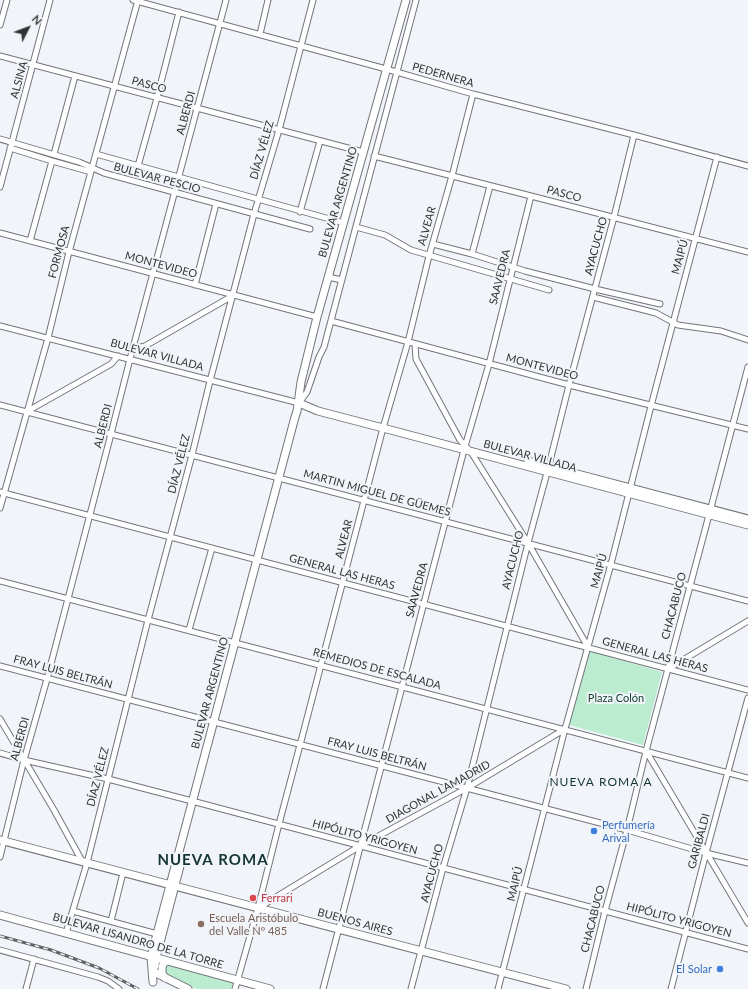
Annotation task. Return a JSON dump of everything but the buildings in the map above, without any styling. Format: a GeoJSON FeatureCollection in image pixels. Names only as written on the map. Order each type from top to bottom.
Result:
{"type":"FeatureCollection","features":[{"type":"Feature","properties":{"kind":"main road","name":"BULEVAR ARGENTINO"},"geometry":{"type":"LineString","coordinates":[[153,958],[299,404],[300,388],[317,317],[406,0]]}},
{"type":"Feature","properties":{"kind":"main road","name":"BULEVAR VILLADA"},"geometry":{"type":"LineString","coordinates":[[299,404],[319,406],[383,426],[467,449],[710,512],[748,525]]}},
{"type":"Feature","properties":{"kind":"main road","name":"BULEVAR VILLADA"},"geometry":{"type":"LineString","coordinates":[[710,512],[748,519]]}},
{"type":"Feature","properties":{"kind":"main road","name":"BUENOS AIRES"},"geometry":{"type":"LineString","coordinates":[[2,840],[566,989]]}},
{"type":"Feature","properties":{"kind":"main road","name":"BULEVAR ARGENTINO"},"geometry":{"type":"LineString","coordinates":[[152,985],[153,958],[157,934],[172,885]]}},
{"type":"Feature","properties":{"kind":"main road","name":"BULEVAR LISANDRO DE LA TORRE"},"geometry":{"type":"LineString","coordinates":[[0,915],[270,989]]}},
{"type":"Feature","properties":{"kind":"main road"},"geometry":{"type":"LineString","coordinates":[[165,978],[162,973],[162,968],[167,961]]}},
{"type":"Feature","properties":{"kind":"main road"},"geometry":{"type":"LineString","coordinates":[[153,972],[188,989]]}},
{"type":"Feature","properties":{"kind":"street"},"geometry":{"type":"LineString","coordinates":[[0,25],[7,0]]}},
{"type":"Feature","properties":{"kind":"street","name":"ALSINA"},"geometry":{"type":"LineString","coordinates":[[0,187],[50,0]]}},
{"type":"Feature","properties":{"kind":"street","name":"PEDERNERA"},"geometry":{"type":"LineString","coordinates":[[136,0],[473,94],[748,166]]}},
{"type":"Feature","properties":{"kind":"street","name":"FORMOSA"},"geometry":{"type":"LineString","coordinates":[[0,508],[2,493],[48,338],[69,252],[115,86],[136,0]]}},
{"type":"Feature","properties":{"kind":"street","name":"ALBERDI"},"geometry":{"type":"LineString","coordinates":[[0,857],[2,840],[47,679],[152,273],[175,193],[226,0]]}},
{"type":"Feature","properties":{"kind":"street"},"geometry":{"type":"LineString","coordinates":[[260,34],[268,0]]}},
{"type":"Feature","properties":{"kind":"street","name":"DÍAZ VÉLEZ"},"geometry":{"type":"LineString","coordinates":[[66,933],[108,779],[210,380],[313,0]]}},
{"type":"Feature","properties":{"kind":"street"},"geometry":{"type":"LineString","coordinates":[[299,404],[307,392],[324,347],[416,0]]}},
{"type":"Feature","properties":{"kind":"street"},"geometry":{"type":"LineString","coordinates":[[138,166],[179,12]]}},
{"type":"Feature","properties":{"kind":"street","name":"PASCO"},"geometry":{"type":"LineString","coordinates":[[0,56],[363,152]]}},
{"type":"Feature","properties":{"kind":"street"},"geometry":{"type":"LineString","coordinates":[[54,154],[75,76]]}},
{"type":"Feature","properties":{"kind":"street","name":"ALVEAR"},"geometry":{"type":"LineString","coordinates":[[235,989],[258,908],[383,426],[408,342],[432,244],[452,176],[473,94]]}},
{"type":"Feature","properties":{"kind":"street","name":"AYACUCHO"},"geometry":{"type":"LineString","coordinates":[[411,989],[443,868],[467,788],[528,543],[614,217],[634,135]]}},
{"type":"Feature","properties":{"kind":"street","name":"BULEVAR PESCIO"},"geometry":{"type":"LineString","coordinates":[[0,139],[11,146],[54,154],[79,162],[92,170],[310,229]]}},
{"type":"Feature","properties":{"kind":"street"},"geometry":{"type":"LineString","coordinates":[[300,212],[320,141]]}},
{"type":"Feature","properties":{"kind":"street"},"geometry":{"type":"LineString","coordinates":[[11,146],[52,161],[92,170]]}},
{"type":"Feature","properties":{"kind":"street","name":"BULEVAR PESCIO"},"geometry":{"type":"LineString","coordinates":[[96,154],[344,223]]}},
{"type":"Feature","properties":{"kind":"street","name":"PASCO"},"geometry":{"type":"LineString","coordinates":[[374,156],[748,252]]}},
{"type":"Feature","properties":{"kind":"street","name":"MAIPÚ"},"geometry":{"type":"LineString","coordinates":[[498,989],[565,729],[611,564],[716,157]]}},
{"type":"Feature","properties":{"kind":"street"},"geometry":{"type":"LineString","coordinates":[[30,241],[52,161]]}},
{"type":"Feature","properties":{"kind":"street"},"geometry":{"type":"LineString","coordinates":[[472,254],[490,186]]}},
{"type":"Feature","properties":{"kind":"street","name":"SAAVEDRA"},"geometry":{"type":"LineString","coordinates":[[322,989],[445,521],[467,449],[531,196]]}},
{"type":"Feature","properties":{"kind":"street"},"geometry":{"type":"LineString","coordinates":[[195,285],[216,204]]}},
{"type":"Feature","properties":{"kind":"street"},"geometry":{"type":"LineString","coordinates":[[356,227],[385,235],[411,250],[429,256],[549,290]]}},
{"type":"Feature","properties":{"kind":"street","name":"MONTEVIDEO"},"geometry":{"type":"LineString","coordinates":[[0,232],[69,252],[317,317]]}},
{"type":"Feature","properties":{"kind":"street"},"geometry":{"type":"LineString","coordinates":[[432,244],[472,254],[525,271],[660,304]]}},
{"type":"Feature","properties":{"kind":"street"},"geometry":{"type":"LineString","coordinates":[[328,277],[342,280]]}},
{"type":"Feature","properties":{"kind":"street"},"geometry":{"type":"LineString","coordinates":[[133,349],[145,346],[234,295]]}},
{"type":"Feature","properties":{"kind":"street"},"geometry":{"type":"LineString","coordinates":[[592,297],[656,313],[678,325],[721,331],[748,340]]}},
{"type":"Feature","properties":{"kind":"street","name":"MONTEVIDEO"},"geometry":{"type":"LineString","coordinates":[[331,321],[569,385],[748,429]]}},
{"type":"Feature","properties":{"kind":"street","name":"BULEVAR VILLADA"},"geometry":{"type":"LineString","coordinates":[[0,326],[299,404]]}},
{"type":"Feature","properties":{"kind":"street"},"geometry":{"type":"LineString","coordinates":[[415,344],[416,359],[460,440],[528,543],[588,647]]}},
{"type":"Feature","properties":{"kind":"street"},"geometry":{"type":"LineString","coordinates":[[308,355],[319,357]]}},
{"type":"Feature","properties":{"kind":"street"},"geometry":{"type":"LineString","coordinates":[[26,412],[111,364],[118,356]]}},
{"type":"Feature","properties":{"kind":"street","name":"CHACABUCO"},"geometry":{"type":"LineString","coordinates":[[586,989],[646,751],[748,367]]}},
{"type":"Feature","properties":{"kind":"street","name":"MARTIN MIGUEL DE GÜEMES"},"geometry":{"type":"LineString","coordinates":[[0,405],[748,601]]}},
{"type":"Feature","properties":{"kind":"street","name":"GENERAL LAS HERAS"},"geometry":{"type":"LineString","coordinates":[[2,493],[748,690]]}},
{"type":"Feature","properties":{"kind":"street"},"geometry":{"type":"LineString","coordinates":[[189,630],[212,548]]}},
{"type":"Feature","properties":{"kind":"street","name":"REMEDIOS DE ESCALADA"},"geometry":{"type":"LineString","coordinates":[[0,580],[748,778]]}},
{"type":"Feature","properties":{"kind":"street"},"geometry":{"type":"LineString","coordinates":[[668,669],[748,621]]}},
{"type":"Feature","properties":{"kind":"street","name":"FRAY LUIS BELTRÁN"},"geometry":{"type":"LineString","coordinates":[[0,666],[748,863]]}},
{"type":"Feature","properties":{"kind":"street","name":"GARIBALDI"},"geometry":{"type":"LineString","coordinates":[[671,989],[748,698]]}},
{"type":"Feature","properties":{"kind":"street"},"geometry":{"type":"LineString","coordinates":[[0,719],[85,862]]}},
{"type":"Feature","properties":{"kind":"street","name":"DIAGONAL LAMADRID"},"geometry":{"type":"LineString","coordinates":[[258,908],[360,846],[467,788],[565,729]]}},
{"type":"Feature","properties":{"kind":"street"},"geometry":{"type":"LineString","coordinates":[[646,751],[748,923]]}},
{"type":"Feature","properties":{"kind":"street","name":"HIPÓLITO YRIGOYEN"},"geometry":{"type":"LineString","coordinates":[[0,753],[108,779],[279,824],[686,932],[748,950]]}},
{"type":"Feature","properties":{"kind":"street"},"geometry":{"type":"LineString","coordinates":[[111,921],[124,873]]}},
{"type":"Feature","properties":{"kind":"street"},"geometry":{"type":"LineString","coordinates":[[73,911],[157,934]]}},
{"type":"Feature","properties":{"kind":"street"},"geometry":{"type":"LineString","coordinates":[[0,950],[98,977],[108,981],[119,989]]}},
{"type":"Feature","properties":{"kind":"street"},"geometry":{"type":"LineString","coordinates":[[26,989],[34,959]]}},
{"type":"Feature","properties":{"kind":"green space","name":"Plaza Colón"},"geometry":{"type":"Polygon","coordinates":[[[590,651],[662,672],[643,745],[569,725],[590,651]]]}},
{"type":"Feature","properties":{"kind":"green space"},"geometry":{"type":"Polygon","coordinates":[[[166,964],[233,982],[231,989],[196,989],[165,974],[163,968],[166,964]]]}},
{"type":"Feature","properties":{"kind":"railway"},"geometry":{"type":"LineString","coordinates":[[0,936],[51,950],[99,968],[138,989]]}},
{"type":"Feature","properties":{"kind":"place","name":"Perfumería Arival"},"geometry":{"type":"Point","coordinates":[594,831]}},
{"type":"Feature","properties":{"kind":"place","name":"Ferrari"},"geometry":{"type":"Point","coordinates":[253,898]}},
{"type":"Feature","properties":{"kind":"place","name":"Escuela Aristóbulo del Valle Nº 485"},"geometry":{"type":"Point","coordinates":[201,924]}},
{"type":"Feature","properties":{"kind":"place","name":"El Solar"},"geometry":{"type":"Point","coordinates":[720,969]}},
{"type":"Feature","properties":{"kind":"district","name":"NUEVA ROMA A"},"geometry":{"type":"Point","coordinates":[601,782]}},
{"type":"Feature","properties":{"kind":"district","name":"NUEVA ROMA"},"geometry":{"type":"Point","coordinates":[213,860]}}]}
